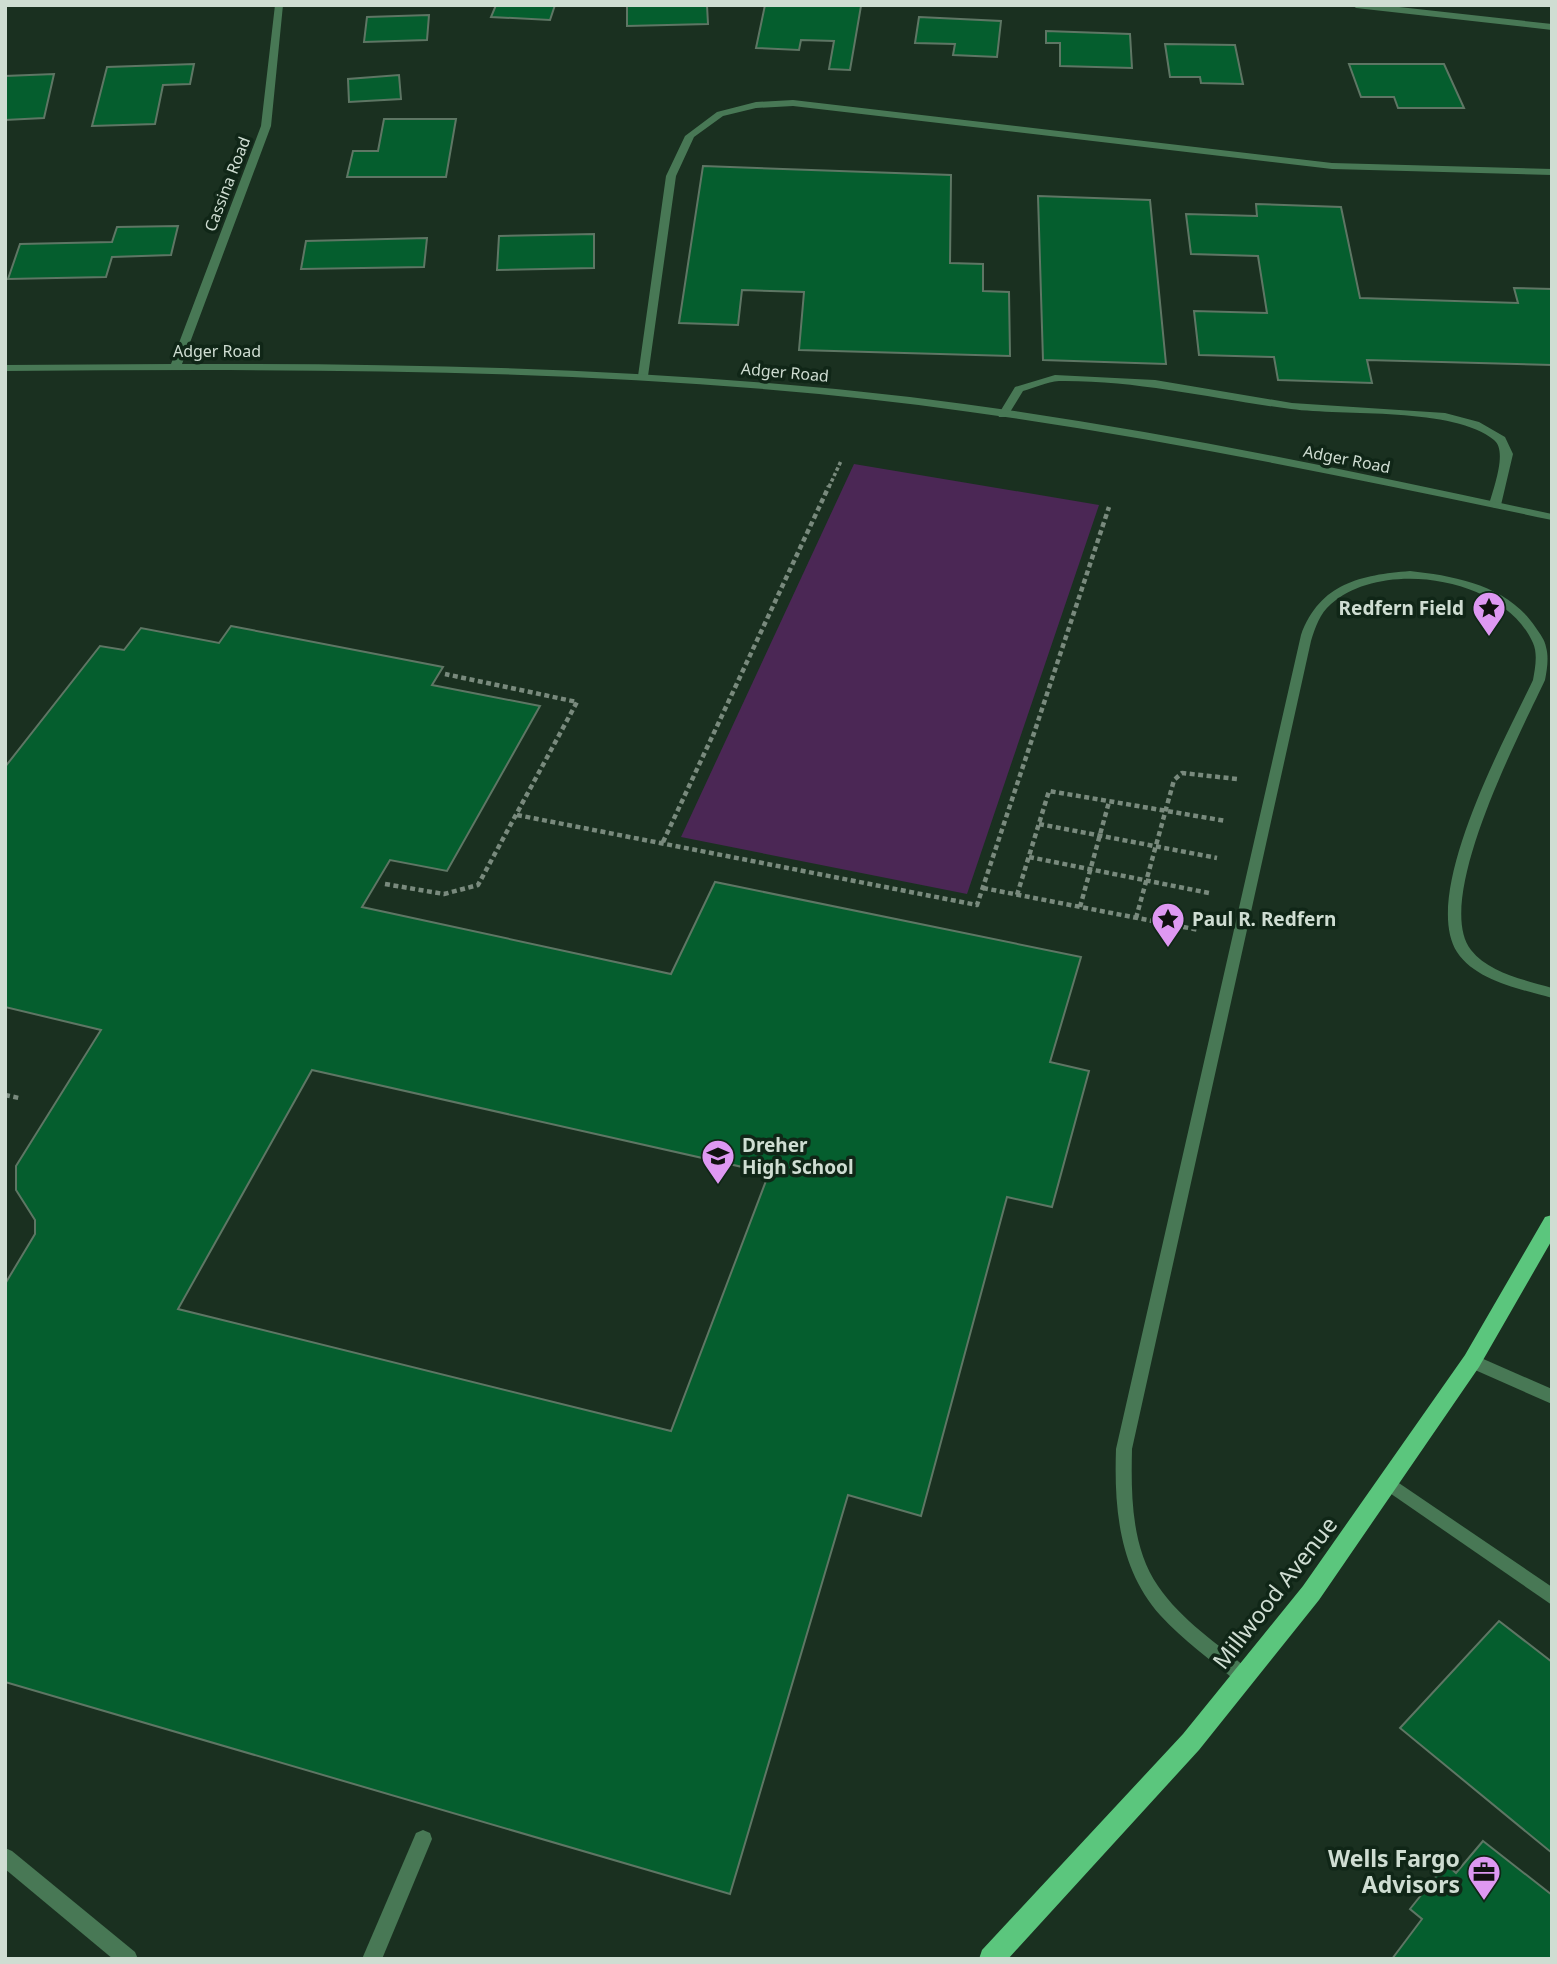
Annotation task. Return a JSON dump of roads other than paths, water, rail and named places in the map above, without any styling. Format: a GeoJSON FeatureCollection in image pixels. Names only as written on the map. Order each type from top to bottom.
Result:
{"type":"FeatureCollection","features":[{"type":"Feature","properties":{"kind":"main road","name":"Millwood Avenue"},"geometry":{"type":"LineString","coordinates":[[991,1959],[1191,1742],[1311,1593],[1390,1484],[1472,1361],[1552,1222]]}},
{"type":"Feature","properties":{"kind":"street","name":"Cassina Road"},"geometry":{"type":"LineString","coordinates":[[175,366],[266,126],[279,5]]}},
{"type":"Feature","properties":{"kind":"street"},"geometry":{"type":"LineString","coordinates":[[1356,5],[1552,27]]}},
{"type":"Feature","properties":{"kind":"street"},"geometry":{"type":"LineString","coordinates":[[643,376],[671,176],[690,136],[720,114],[756,106],[793,103],[1332,166],[1552,172]]}},
{"type":"Feature","properties":{"kind":"street","name":"Adger Road"},"geometry":{"type":"LineString","coordinates":[[5,368],[308,366],[643,376],[821,391],[1003,415],[1175,442],[1552,517]]}},
{"type":"Feature","properties":{"kind":"street"},"geometry":{"type":"LineString","coordinates":[[1003,415],[1019,390],[1055,378],[1155,383],[1292,406],[1446,416],[1475,424],[1501,439],[1507,454],[1495,505]]}},
{"type":"Feature","properties":{"kind":"street"},"geometry":{"type":"LineString","coordinates":[[1243,1676],[1164,1607],[1143,1573],[1133,1549],[1125,1514],[1124,1449],[1305,641],[1318,611],[1338,592],[1373,579],[1406,575],[1467,584],[1486,591],[1517,613],[1539,644],[1539,680],[1473,825],[1454,898],[1454,917],[1456,938],[1471,960],[1517,982],[1552,993]]}},
{"type":"Feature","properties":{"kind":"street"},"geometry":{"type":"LineString","coordinates":[[1472,1361],[1552,1398]]}},
{"type":"Feature","properties":{"kind":"street"},"geometry":{"type":"LineString","coordinates":[[1390,1484],[1552,1597]]}},
{"type":"Feature","properties":{"kind":"street"},"geometry":{"type":"LineString","coordinates":[[372,1959],[422,1839]]}},
{"type":"Feature","properties":{"kind":"street"},"geometry":{"type":"LineString","coordinates":[[5,1857],[128,1959]]}},
{"type":"Feature","properties":{"kind":"place","name":"Redfern Field"},"geometry":{"type":"Point","coordinates":[1489,638]}},
{"type":"Feature","properties":{"kind":"place","name":"Paul R. Redfern"},"geometry":{"type":"Point","coordinates":[1168,949]}},
{"type":"Feature","properties":{"kind":"place","name":"Dreher High School"},"geometry":{"type":"Point","coordinates":[718,1186]}},
{"type":"Feature","properties":{"kind":"place","name":"Wells Fargo Advisors"},"geometry":{"type":"Point","coordinates":[1484,1902]}}]}
